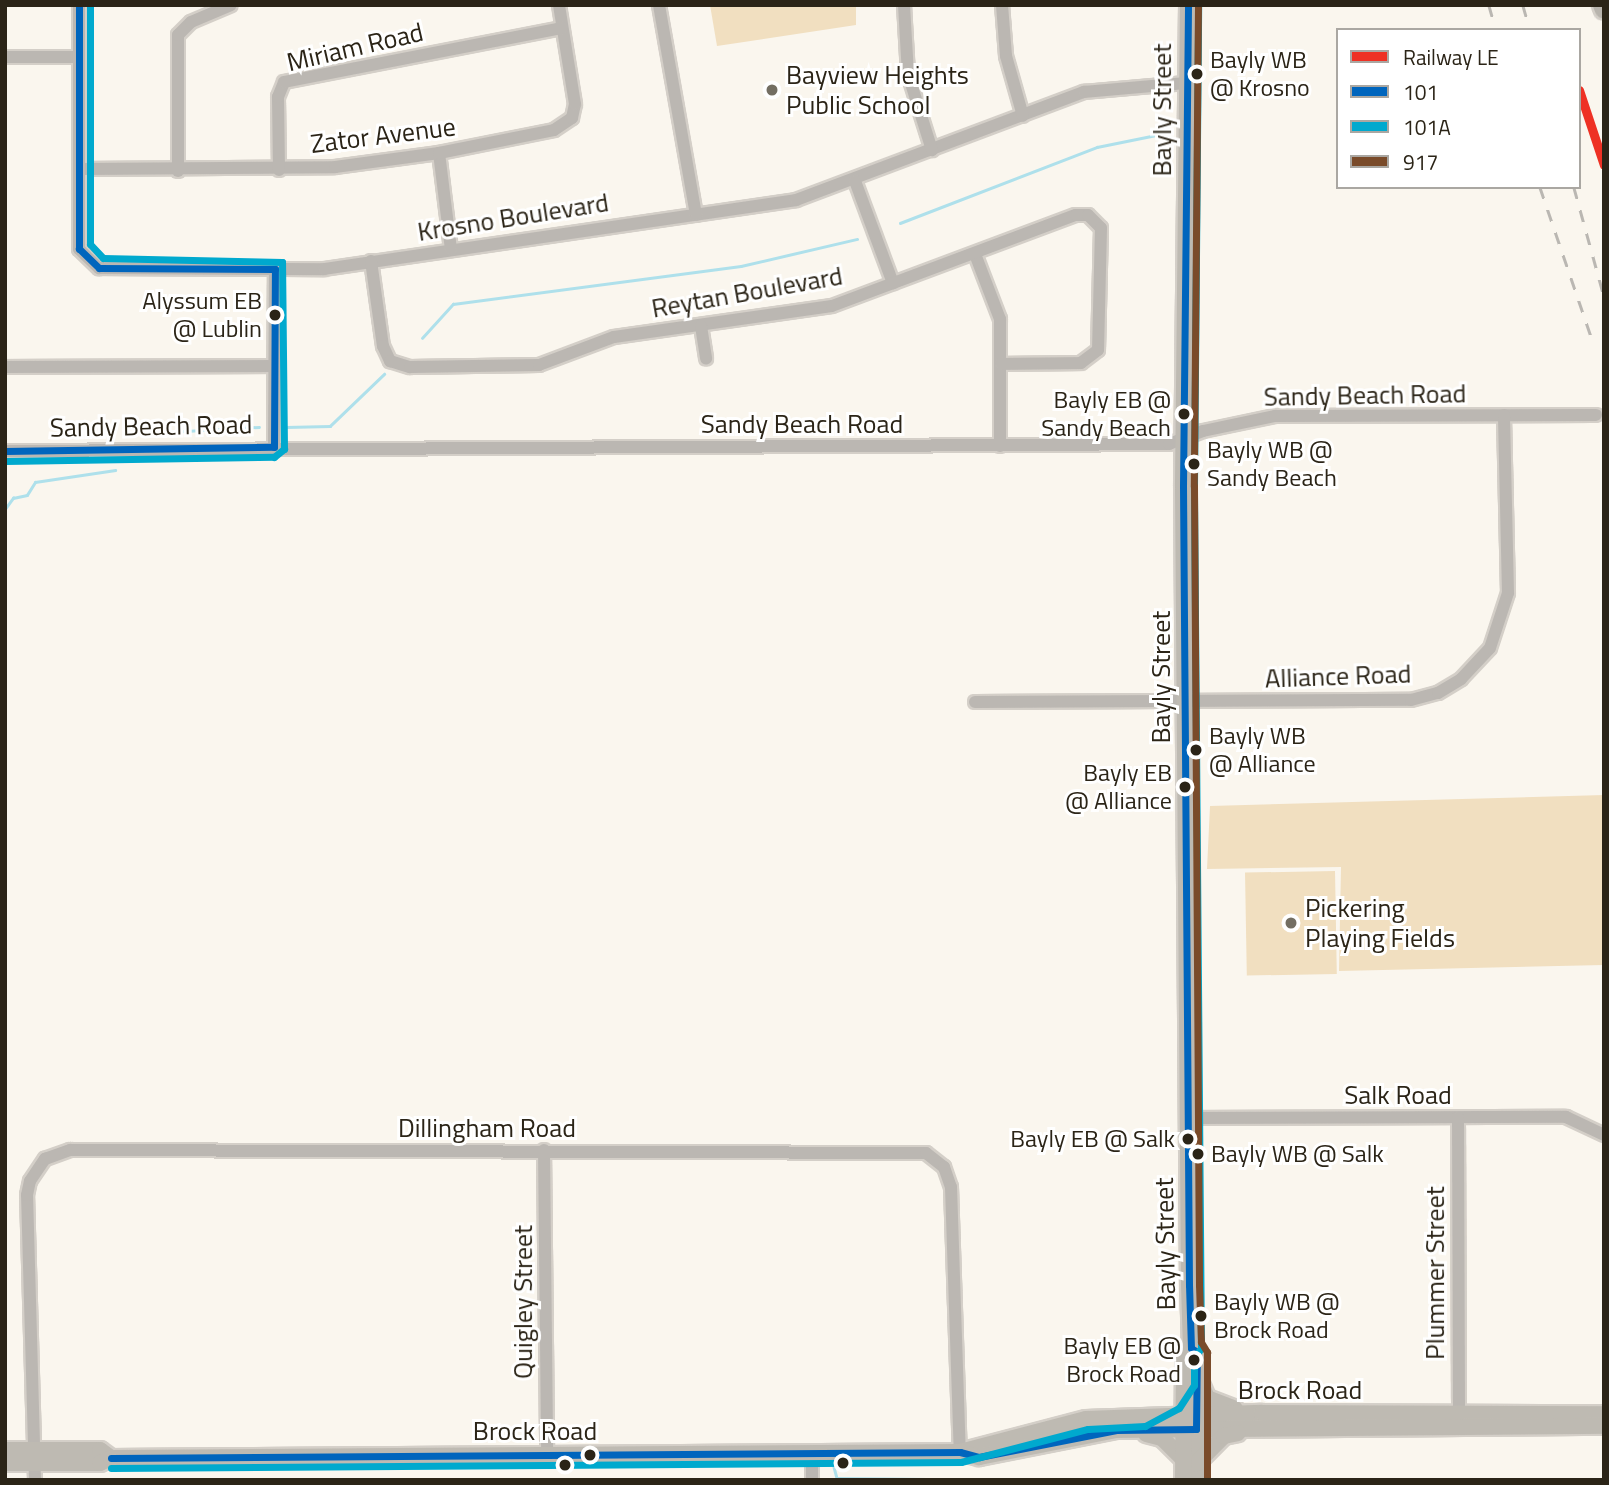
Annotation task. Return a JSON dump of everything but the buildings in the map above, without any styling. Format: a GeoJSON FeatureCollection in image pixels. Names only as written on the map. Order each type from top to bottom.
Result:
{"type":"FeatureCollection","features":[{"type":"Feature","properties":{"kind":"main road","name":"Bayly Street"},"geometry":{"type":"LineString","coordinates":[[1183,1480],[1192,1467],[1191,1378],[1184,1353],[1191,1348],[1183,439],[1188,5]]}},
{"type":"Feature","properties":{"kind":"main road"},"geometry":{"type":"LineString","coordinates":[[1142,1416],[1171,1402],[1191,1378],[1207,1398],[1260,1421]]}},
{"type":"Feature","properties":{"kind":"main road","name":"Brock Road"},"geometry":{"type":"LineString","coordinates":[[960,1452],[979,1457],[1116,1430],[1190,1422],[1459,1420],[1604,1414]]}},
{"type":"Feature","properties":{"kind":"main road","name":"Brock Road"},"geometry":{"type":"LineString","coordinates":[[5,1463],[100,1463],[111,1458],[960,1452],[1086,1419],[1142,1416],[1190,1422]]}},
{"type":"Feature","properties":{"kind":"main road","name":"Brock Road"},"geometry":{"type":"LineString","coordinates":[[1459,1420],[1604,1426]]}},
{"type":"Feature","properties":{"kind":"main road"},"geometry":{"type":"LineString","coordinates":[[1116,1430],[1162,1438],[1192,1467],[1224,1436],[1260,1421]]}},
{"type":"Feature","properties":{"kind":"main road","name":"Brock Road"},"geometry":{"type":"LineString","coordinates":[[5,1450],[35,1463]]}},
{"type":"Feature","properties":{"kind":"street","name":"Krosno Boulevard"},"geometry":{"type":"LineString","coordinates":[[79,5],[79,249],[99,268],[275,270],[371,261],[796,200],[855,181],[1084,92],[1186,83]]}},
{"type":"Feature","properties":{"kind":"street"},"geometry":{"type":"LineString","coordinates":[[177,171],[178,35],[191,22],[230,5]]}},
{"type":"Feature","properties":{"kind":"street","name":"Zator Avenue"},"geometry":{"type":"LineString","coordinates":[[80,169],[279,170],[439,153],[554,130],[572,118],[575,104],[559,5]]}},
{"type":"Feature","properties":{"kind":"street"},"geometry":{"type":"LineString","coordinates":[[659,5],[696,215]]}},
{"type":"Feature","properties":{"kind":"street"},"geometry":{"type":"LineString","coordinates":[[904,5],[908,74],[932,150]]}},
{"type":"Feature","properties":{"kind":"street"},"geometry":{"type":"LineString","coordinates":[[1003,5],[1006,56],[1023,116]]}},
{"type":"Feature","properties":{"kind":"street","name":"Miriam Road"},"geometry":{"type":"LineString","coordinates":[[279,170],[278,97],[284,82],[562,28]]}},
{"type":"Feature","properties":{"kind":"street"},"geometry":{"type":"LineString","coordinates":[[5,57],[78,57]]}},
{"type":"Feature","properties":{"kind":"street"},"geometry":{"type":"LineString","coordinates":[[439,153],[451,249]]}},
{"type":"Feature","properties":{"kind":"street"},"geometry":{"type":"LineString","coordinates":[[855,181],[893,283]]}},
{"type":"Feature","properties":{"kind":"street","name":"Reytan Boulevard"},"geometry":{"type":"LineString","coordinates":[[371,261],[383,346],[390,361],[400,365],[539,365],[614,337],[832,306],[1076,215],[1088,215],[1101,228],[1098,350],[1081,363],[1001,364]]}},
{"type":"Feature","properties":{"kind":"street"},"geometry":{"type":"LineString","coordinates":[[975,254],[1000,319],[1000,446]]}},
{"type":"Feature","properties":{"kind":"street"},"geometry":{"type":"LineString","coordinates":[[274,447],[275,270]]}},
{"type":"Feature","properties":{"kind":"street"},"geometry":{"type":"LineString","coordinates":[[701,326],[706,359]]}},
{"type":"Feature","properties":{"kind":"street"},"geometry":{"type":"LineString","coordinates":[[5,367],[275,366]]}},
{"type":"Feature","properties":{"kind":"street","name":"Alliance Road"},"geometry":{"type":"LineString","coordinates":[[975,702],[1411,700],[1438,693],[1461,679],[1490,648],[1508,593],[1504,415]]}},
{"type":"Feature","properties":{"kind":"street","name":"Sandy Beach Road"},"geometry":{"type":"LineString","coordinates":[[5,450],[1169,444],[1275,416],[1595,415]]}},
{"type":"Feature","properties":{"kind":"street","name":"Salk Road"},"geometry":{"type":"LineString","coordinates":[[1188,1118],[1566,1117],[1604,1135]]}},
{"type":"Feature","properties":{"kind":"street","name":"Plummer Street"},"geometry":{"type":"LineString","coordinates":[[1458,1118],[1459,1420]]}},
{"type":"Feature","properties":{"kind":"street","name":"Dillingham Road"},"geometry":{"type":"LineString","coordinates":[[35,1463],[27,1195],[30,1181],[45,1159],[70,1150],[926,1153],[944,1167],[951,1187],[960,1452]]}},
{"type":"Feature","properties":{"kind":"street","name":"Quigley Street"},"geometry":{"type":"LineString","coordinates":[[544,1150],[547,1455]]}},
{"type":"Feature","properties":{"kind":"street"},"geometry":{"type":"LineString","coordinates":[[811,1480],[812,1455]]}},
{"type":"Feature","properties":{"kind":"shaded area"},"geometry":{"type":"Polygon","coordinates":[[[710,5],[856,5],[856,25],[717,46],[710,5]]]}},
{"type":"Feature","properties":{"kind":"shaded area"},"geometry":{"type":"Polygon","coordinates":[[[1604,795],[1604,965],[1339,971],[1341,867],[1207,869],[1210,806],[1604,795]]]}},
{"type":"Feature","properties":{"kind":"shaded area","name":"Pickering Playing Fields"},"geometry":{"type":"Polygon","coordinates":[[[1335,871],[1337,974],[1247,976],[1245,873],[1335,871]]]}},
{"type":"Feature","properties":{"kind":"waterway"},"geometry":{"type":"LineString","coordinates":[[900,223],[1097,147],[1166,133]]}},
{"type":"Feature","properties":{"kind":"waterway"},"geometry":{"type":"LineString","coordinates":[[422,338],[453,304],[741,266],[857,239]]}},
{"type":"Feature","properties":{"kind":"waterway"},"geometry":{"type":"LineString","coordinates":[[286,427],[330,426],[384,374]]}},
{"type":"Feature","properties":{"kind":"waterway"},"geometry":{"type":"LineString","coordinates":[[150,433],[259,427]]}},
{"type":"Feature","properties":{"kind":"waterway"},"geometry":{"type":"LineString","coordinates":[[5,509],[13,498],[27,495],[35,482],[115,470]]}},
{"type":"Feature","properties":{"kind":"waterway"},"geometry":{"type":"LineString","coordinates":[[834,1467],[837,1478],[1030,1480]]}},
{"type":"Feature","properties":{"kind":"railway"},"geometry":{"type":"LineString","coordinates":[[1489,5],[1495,28]]}},
{"type":"Feature","properties":{"kind":"railway"},"geometry":{"type":"LineString","coordinates":[[1523,5],[1529,28]]}},
{"type":"Feature","properties":{"kind":"railway"},"geometry":{"type":"LineString","coordinates":[[1541,189],[1593,342]]}},
{"type":"Feature","properties":{"kind":"railway"},"geometry":{"type":"LineString","coordinates":[[1575,189],[1604,296]]}},
{"type":"Feature","properties":{"kind":"rail line","name":"LE"},"geometry":{"type":"LineString","coordinates":[[1581,96],[1604,165]]}},
{"type":"Feature","properties":{"kind":"transit line","name":"101"},"geometry":{"type":"LineString","coordinates":[[5,451],[274,447],[275,269],[99,268],[79,249],[79,5]]}},
{"type":"Feature","properties":{"kind":"transit line","name":"101A"},"geometry":{"type":"LineString","coordinates":[[5,461],[274,457],[284,449],[282,262],[103,258],[90,244],[90,5]]}},
{"type":"Feature","properties":{"kind":"transit line","name":"101"},"geometry":{"type":"LineString","coordinates":[[111,1458],[960,1452],[979,1457],[1116,1430],[1196,1429],[1197,1352],[1191,1348],[1189,1285],[1183,486],[1188,5]]}},
{"type":"Feature","properties":{"kind":"transit line","name":"101A"},"geometry":{"type":"LineString","coordinates":[[111,1468],[961,1462],[1088,1429],[1145,1426],[1179,1408],[1194,1385],[1194,1358],[1201,1348],[1194,486],[1198,5]]}},
{"type":"Feature","properties":{"kind":"transit line","name":"917"},"geometry":{"type":"LineString","coordinates":[[1198,5],[1194,486],[1199,1285],[1201,1342],[1207,1352],[1207,1480]]}},
{"type":"Feature","properties":{"kind":"place","name":"Bayly WB @ Krosno"},"geometry":{"type":"Point","coordinates":[1197,74]}},
{"type":"Feature","properties":{"kind":"place","name":"Bayview Heights Public School"},"geometry":{"type":"Point","coordinates":[772,90]}},
{"type":"Feature","properties":{"kind":"place","name":"Alyssum EB @ Lublin"},"geometry":{"type":"Point","coordinates":[275,315]}},
{"type":"Feature","properties":{"kind":"place","name":"Bayly EB @ Sandy Beach"},"geometry":{"type":"Point","coordinates":[1184,414]}},
{"type":"Feature","properties":{"kind":"place","name":"Bayly WB @ Sandy Beach"},"geometry":{"type":"Point","coordinates":[1194,464]}},
{"type":"Feature","properties":{"kind":"place","name":"Bayly WB @ Alliance"},"geometry":{"type":"Point","coordinates":[1196,750]}},
{"type":"Feature","properties":{"kind":"place","name":"Bayly EB @ Alliance"},"geometry":{"type":"Point","coordinates":[1185,787]}},
{"type":"Feature","properties":{"kind":"place","name":"Pickering Playing Fields"},"geometry":{"type":"Point","coordinates":[1291,923]}},
{"type":"Feature","properties":{"kind":"place","name":"Bayly EB @ Salk"},"geometry":{"type":"Point","coordinates":[1188,1139]}},
{"type":"Feature","properties":{"kind":"place","name":"Bayly WB @ Salk"},"geometry":{"type":"Point","coordinates":[1198,1154]}},
{"type":"Feature","properties":{"kind":"place","name":"Bayly WB @ Brock Road"},"geometry":{"type":"Point","coordinates":[1201,1316]}},
{"type":"Feature","properties":{"kind":"place","name":"Bayly EB @ Brock Road"},"geometry":{"type":"Point","coordinates":[1194,1360]}}]}
